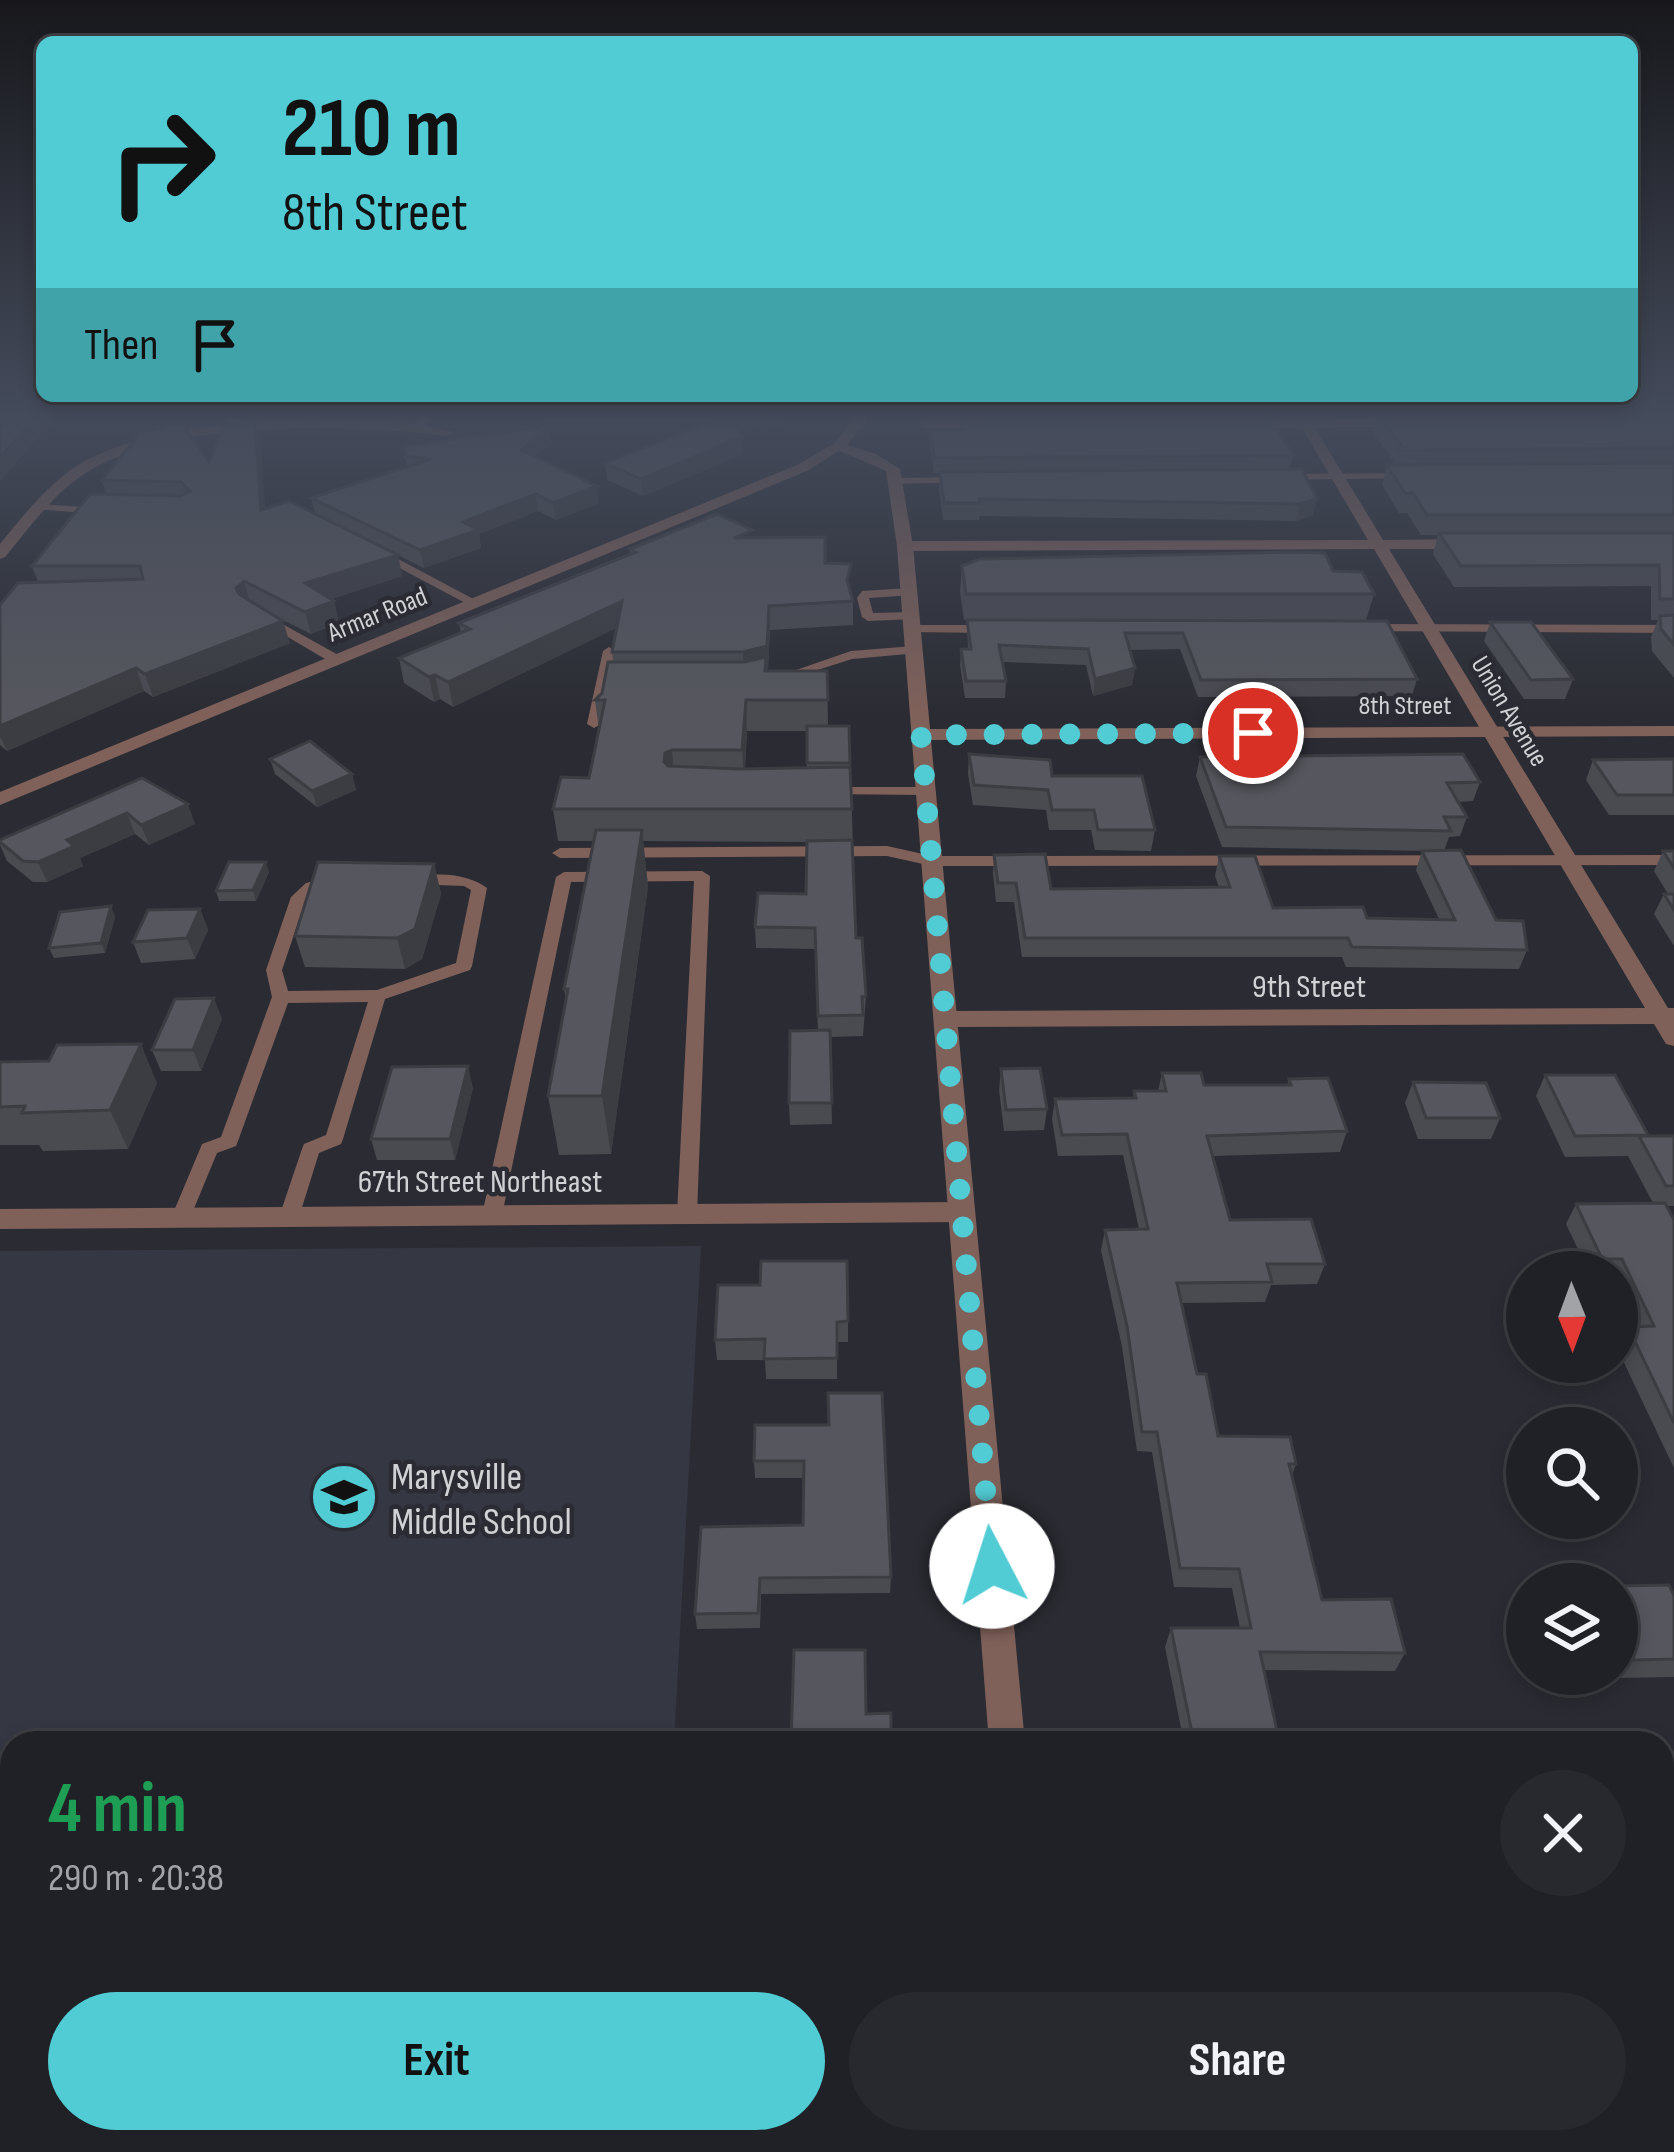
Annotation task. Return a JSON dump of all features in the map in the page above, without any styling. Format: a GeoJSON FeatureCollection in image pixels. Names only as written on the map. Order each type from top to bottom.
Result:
{"type":"FeatureCollection","features":[{"type":"Feature","properties":{"kind":"street"},"geometry":{"type":"LineString","coordinates":[[0,554],[33,513]]}},
{"type":"Feature","properties":{"kind":"street","name":"Armar Road"},"geometry":{"type":"LineString","coordinates":[[0,800],[692,513]]}},
{"type":"Feature","properties":{"kind":"street"},"geometry":{"type":"LineString","coordinates":[[900,513],[1005,1731]]}},
{"type":"Feature","properties":{"kind":"street","name":"Union Avenue"},"geometry":{"type":"LineString","coordinates":[[1360,513],[1568,860],[1668,1016],[1674,1038]]}},
{"type":"Feature","properties":{"kind":"street"},"geometry":{"type":"LineString","coordinates":[[905,546],[1093,553],[1492,544]]}},
{"type":"Feature","properties":{"kind":"street","name":"8th Street"},"geometry":{"type":"LineString","coordinates":[[921,735],[1674,731]]}},
{"type":"Feature","properties":{"kind":"street","name":"9th Street"},"geometry":{"type":"LineString","coordinates":[[945,1019],[1668,1016]]}},
{"type":"Feature","properties":{"kind":"street","name":"67th Street Northeast"},"geometry":{"type":"LineString","coordinates":[[0,1219],[962,1212]]}},
{"type":"Feature","properties":{"kind":"lane"},"geometry":{"type":"LineString","coordinates":[[975,546],[980,569]]}},
{"type":"Feature","properties":{"kind":"lane"},"geometry":{"type":"LineString","coordinates":[[368,548],[476,603]]}},
{"type":"Feature","properties":{"kind":"lane"},"geometry":{"type":"LineString","coordinates":[[253,611],[337,660]]}},
{"type":"Feature","properties":{"kind":"lane"},"geometry":{"type":"LineString","coordinates":[[760,683],[851,655],[911,622],[1006,629]]}},
{"type":"Feature","properties":{"kind":"lane"},"geometry":{"type":"LineString","coordinates":[[1358,628],[1674,629]]}},
{"type":"Feature","properties":{"kind":"lane"},"geometry":{"type":"LineString","coordinates":[[594,724],[608,651]]}},
{"type":"Feature","properties":{"kind":"lane"},"geometry":{"type":"LineString","coordinates":[[602,685],[622,685]]}},
{"type":"Feature","properties":{"kind":"lane"},"geometry":{"type":"LineString","coordinates":[[812,791],[926,790]]}},
{"type":"Feature","properties":{"kind":"lane"},"geometry":{"type":"LineString","coordinates":[[560,853],[886,850],[932,861],[1674,860]]}},
{"type":"Feature","properties":{"kind":"lane"},"geometry":{"type":"LineString","coordinates":[[492,1216],[564,877],[702,876],[687,1214]]}},
{"type":"Feature","properties":{"kind":"lane"},"geometry":{"type":"LineString","coordinates":[[181,1218],[208,1149],[229,1141],[281,997],[274,970],[299,897],[321,884],[356,881]]}},
{"type":"Feature","properties":{"kind":"lane"},"geometry":{"type":"LineString","coordinates":[[281,997],[378,996],[464,966],[480,900],[474,882],[400,881]]}},
{"type":"Feature","properties":{"kind":"lane"},"geometry":{"type":"LineString","coordinates":[[289,1217],[311,1149],[334,1139],[378,996]]}},
{"type":"Feature","properties":{"kind":"shaded area","name":"Marysville Middle School"},"geometry":{"type":"Polygon","coordinates":[[[701,1246],[675,1731],[0,1731],[0,1251],[701,1246]]]}},
{"type":"Feature","properties":{"kind":"building"},"geometry":{"type":"Polygon","coordinates":[[[74,513],[314,513],[398,555],[305,583],[334,601],[305,612],[244,581],[236,588],[239,594],[283,621],[145,674],[136,668],[0,726],[0,605],[18,583],[143,579],[140,566],[32,566],[74,513]]]}},
{"type":"Feature","properties":{"kind":"building"},"geometry":{"type":"Polygon","coordinates":[[[343,513],[485,513],[463,522],[478,530],[420,550],[343,513]]]}},
{"type":"Feature","properties":{"kind":"building"},"geometry":{"type":"Polygon","coordinates":[[[1426,513],[1674,513],[1674,515],[1426,513]]]}},
{"type":"Feature","properties":{"kind":"building"},"geometry":{"type":"Polygon","coordinates":[[[717,514],[752,530],[734,538],[825,537],[825,563],[851,564],[847,580],[853,601],[769,606],[767,646],[743,652],[612,652],[622,601],[448,682],[429,677],[399,658],[470,629],[459,623],[717,514]]]}},
{"type":"Feature","properties":{"kind":"building"},"geometry":{"type":"Polygon","coordinates":[[[1439,533],[1674,533],[1674,599],[1660,599],[1659,565],[1461,566],[1439,533]]]}},
{"type":"Feature","properties":{"kind":"building"},"geometry":{"type":"Polygon","coordinates":[[[1325,553],[1333,571],[1362,572],[1374,594],[966,594],[962,566],[980,559],[1325,553]]]}},
{"type":"Feature","properties":{"kind":"building"},"geometry":{"type":"Polygon","coordinates":[[[1674,615],[1674,645],[1661,629],[1660,616],[1674,615]]]}},
{"type":"Feature","properties":{"kind":"building"},"geometry":{"type":"Polygon","coordinates":[[[967,620],[1387,621],[1417,679],[1201,680],[1183,633],[1125,633],[1135,668],[1095,679],[1088,649],[999,645],[1006,681],[966,681],[961,649],[971,649],[967,620]]]}},
{"type":"Feature","properties":{"kind":"building"},"geometry":{"type":"Polygon","coordinates":[[[1490,622],[1531,622],[1573,679],[1531,680],[1490,622]]]}},
{"type":"Feature","properties":{"kind":"building"},"geometry":{"type":"Polygon","coordinates":[[[766,657],[765,671],[827,671],[828,700],[746,700],[742,750],[672,750],[665,753],[664,762],[668,766],[741,769],[850,767],[852,809],[553,809],[561,777],[589,778],[605,700],[595,700],[602,693],[608,662],[745,662],[766,657]]]}},
{"type":"Feature","properties":{"kind":"building"},"geometry":{"type":"Polygon","coordinates":[[[807,726],[849,726],[850,763],[807,763],[807,726]]]}},
{"type":"Feature","properties":{"kind":"building"},"geometry":{"type":"Polygon","coordinates":[[[310,741],[352,774],[312,791],[270,759],[310,741]]]}},
{"type":"Feature","properties":{"kind":"building"},"geometry":{"type":"Polygon","coordinates":[[[969,754],[1050,760],[1052,776],[1142,776],[1155,830],[1098,830],[1094,810],[1052,810],[1048,790],[974,785],[969,754]]]}},
{"type":"Feature","properties":{"kind":"building"},"geometry":{"type":"Polygon","coordinates":[[[1463,754],[1480,782],[1447,783],[1467,817],[1444,817],[1451,831],[1226,827],[1200,757],[1463,754]]]}},
{"type":"Feature","properties":{"kind":"building"},"geometry":{"type":"Polygon","coordinates":[[[1674,759],[1674,795],[1617,795],[1593,760],[1674,759]]]}},
{"type":"Feature","properties":{"kind":"building"},"geometry":{"type":"Polygon","coordinates":[[[142,778],[188,804],[141,825],[127,813],[67,840],[74,846],[38,862],[23,861],[0,842],[0,840],[142,778]]]}},
{"type":"Feature","properties":{"kind":"building"},"geometry":{"type":"Polygon","coordinates":[[[596,830],[642,830],[602,1096],[548,1096],[568,989],[564,989],[596,830]]]}},
{"type":"Feature","properties":{"kind":"building"},"geometry":{"type":"Polygon","coordinates":[[[852,840],[856,938],[862,938],[866,996],[862,997],[863,1015],[818,1016],[815,928],[755,927],[758,893],[806,894],[807,841],[852,840]]]}},
{"type":"Feature","properties":{"kind":"building"},"geometry":{"type":"Polygon","coordinates":[[[1461,850],[1496,920],[1523,921],[1527,950],[1352,947],[1348,938],[1025,938],[1016,883],[998,883],[994,855],[1045,854],[1051,889],[1230,887],[1219,856],[1255,856],[1273,908],[1363,907],[1367,918],[1455,920],[1422,851],[1461,850]]]}},
{"type":"Feature","properties":{"kind":"building"},"geometry":{"type":"Polygon","coordinates":[[[1663,851],[1674,851],[1674,868],[1663,851]]]}},
{"type":"Feature","properties":{"kind":"building"},"geometry":{"type":"Polygon","coordinates":[[[229,862],[266,862],[253,890],[216,891],[229,862]]]}},
{"type":"Feature","properties":{"kind":"building"},"geometry":{"type":"Polygon","coordinates":[[[318,862],[434,864],[415,929],[397,938],[295,936],[318,862]]]}},
{"type":"Feature","properties":{"kind":"building"},"geometry":{"type":"Polygon","coordinates":[[[111,906],[101,943],[49,948],[60,912],[111,906]]]}},
{"type":"Feature","properties":{"kind":"building"},"geometry":{"type":"Polygon","coordinates":[[[200,909],[187,938],[133,942],[148,910],[200,909]]]}},
{"type":"Feature","properties":{"kind":"building"},"geometry":{"type":"Polygon","coordinates":[[[214,998],[193,1050],[152,1050],[175,999],[214,998]]]}},
{"type":"Feature","properties":{"kind":"building"},"geometry":{"type":"Polygon","coordinates":[[[830,1030],[832,1103],[789,1103],[790,1031],[830,1030]]]}},
{"type":"Feature","properties":{"kind":"building"},"geometry":{"type":"Polygon","coordinates":[[[141,1044],[110,1110],[22,1113],[25,1106],[0,1107],[0,1062],[49,1061],[57,1045],[141,1044]]]}},
{"type":"Feature","properties":{"kind":"building"},"geometry":{"type":"Polygon","coordinates":[[[468,1066],[450,1139],[371,1139],[392,1067],[468,1066]]]}},
{"type":"Feature","properties":{"kind":"building"},"geometry":{"type":"Polygon","coordinates":[[[1040,1068],[1047,1109],[1006,1110],[1001,1069],[1040,1068]]]}},
{"type":"Feature","properties":{"kind":"building"},"geometry":{"type":"Polygon","coordinates":[[[1162,1073],[1201,1073],[1204,1085],[1291,1085],[1289,1079],[1328,1078],[1347,1131],[1207,1136],[1230,1220],[1311,1219],[1325,1264],[1267,1264],[1272,1282],[1177,1283],[1197,1374],[1206,1374],[1218,1436],[1290,1437],[1296,1464],[1289,1464],[1322,1600],[1391,1599],[1405,1653],[1260,1652],[1277,1731],[1192,1731],[1171,1628],[1251,1628],[1239,1569],[1180,1568],[1157,1432],[1142,1432],[1127,1326],[1105,1230],[1148,1229],[1127,1134],[1062,1135],[1055,1099],[1136,1098],[1134,1091],[1166,1091],[1162,1073]]]}},
{"type":"Feature","properties":{"kind":"building"},"geometry":{"type":"Polygon","coordinates":[[[1545,1075],[1615,1075],[1648,1135],[1575,1136],[1545,1075]]]}},
{"type":"Feature","properties":{"kind":"building"},"geometry":{"type":"Polygon","coordinates":[[[1413,1082],[1486,1083],[1500,1118],[1426,1118],[1413,1082]]]}},
{"type":"Feature","properties":{"kind":"building"},"geometry":{"type":"Polygon","coordinates":[[[1639,1136],[1674,1136],[1674,1186],[1666,1186],[1639,1136]]]}},
{"type":"Feature","properties":{"kind":"building"},"geometry":{"type":"Polygon","coordinates":[[[1665,1203],[1674,1220],[1674,1423],[1638,1348],[1638,1327],[1654,1326],[1638,1292],[1638,1251],[1598,1251],[1576,1204],[1665,1203]]]}},
{"type":"Feature","properties":{"kind":"building"},"geometry":{"type":"Polygon","coordinates":[[[761,1261],[847,1261],[848,1321],[837,1322],[837,1358],[764,1359],[765,1339],[715,1340],[718,1285],[760,1285],[761,1261]]]}},
{"type":"Feature","properties":{"kind":"building"},"geometry":{"type":"Polygon","coordinates":[[[828,1393],[882,1393],[891,1577],[760,1578],[758,1613],[695,1614],[701,1527],[803,1525],[804,1461],[754,1461],[755,1425],[829,1425],[828,1393]]]}},
{"type":"Feature","properties":{"kind":"building"},"geometry":{"type":"Polygon","coordinates":[[[1669,1585],[1674,1596],[1674,1659],[1638,1660],[1638,1586],[1669,1585]]]}},
{"type":"Feature","properties":{"kind":"building"},"geometry":{"type":"Polygon","coordinates":[[[794,1650],[865,1650],[866,1714],[891,1713],[891,1731],[791,1731],[794,1650]]]}},
{"type":"Feature","properties":{"kind":"place","name":"Marysville Middle School"},"geometry":{"type":"Point","coordinates":[344,1497]}},
{"type":"Feature","properties":{"kind":"route"},"geometry":{"type":"LineString","coordinates":[[992,1566],[921,735],[1253,733]]}}]}
